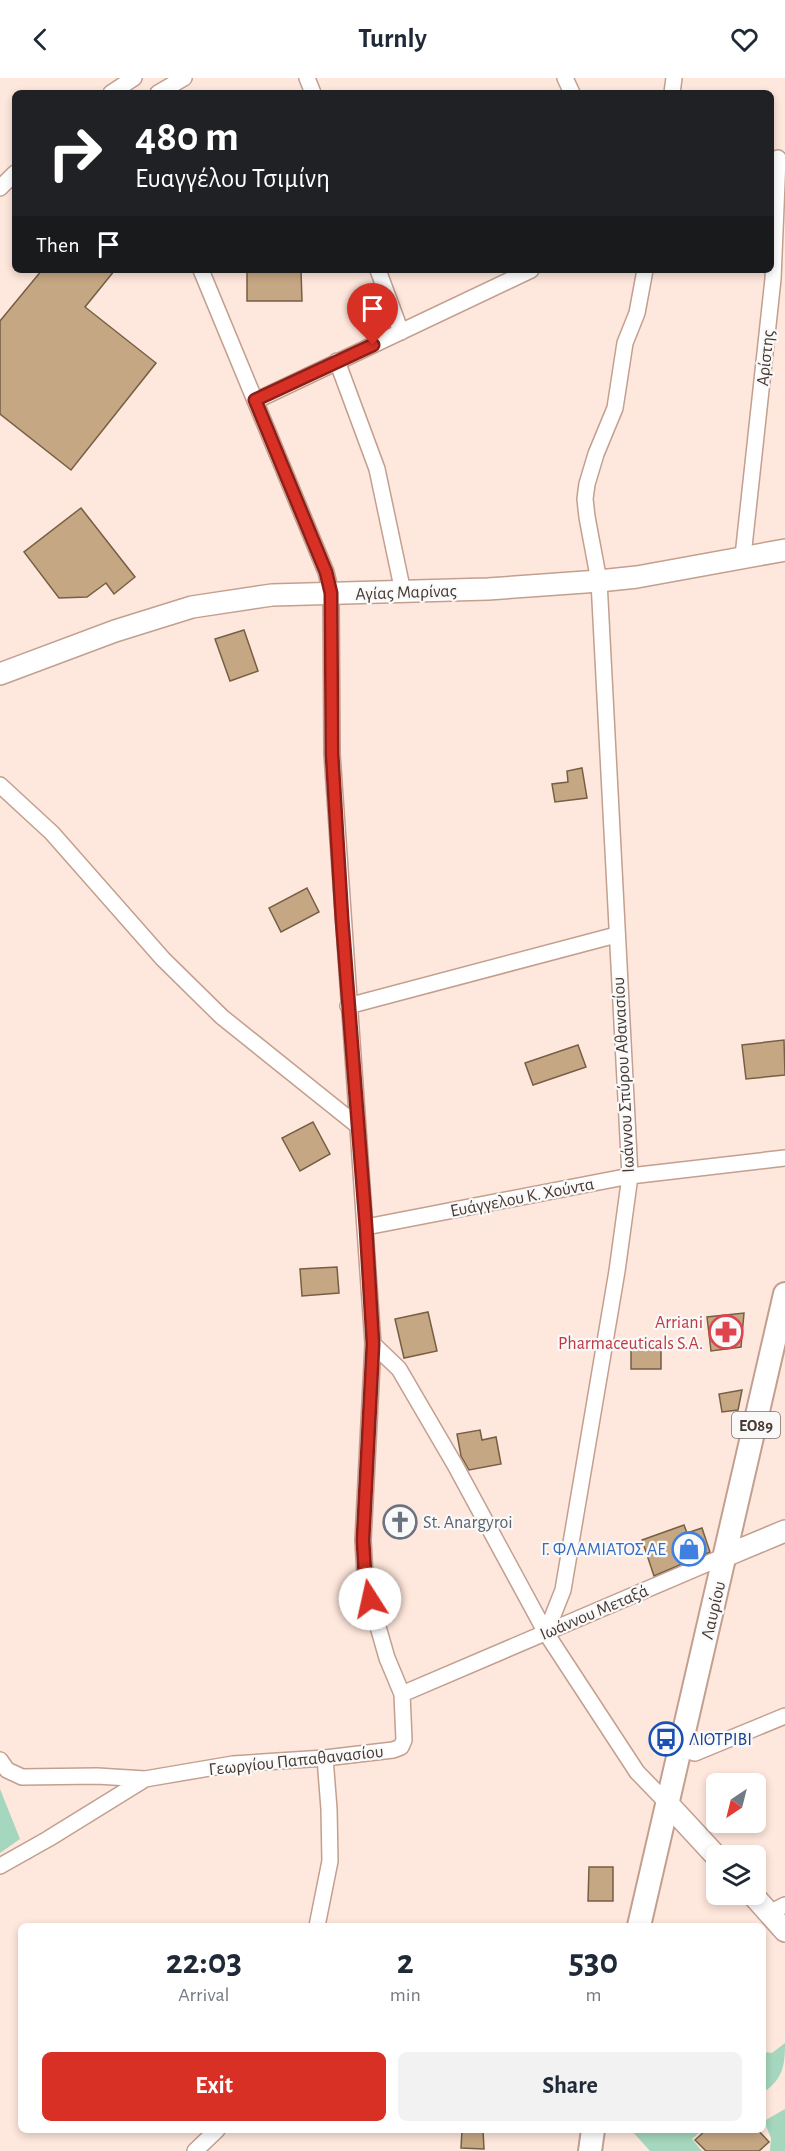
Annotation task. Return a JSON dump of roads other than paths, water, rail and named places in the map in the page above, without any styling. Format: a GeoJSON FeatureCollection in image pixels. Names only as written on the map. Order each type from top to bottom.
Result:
{"type":"FeatureCollection","features":[{"type":"Feature","properties":{"kind":"main road","name":"Λαυρίου"},"geometry":{"type":"LineString","coordinates":[[640,1923],[785,1294]]}},
{"type":"Feature","properties":{"kind":"main road"},"geometry":{"type":"LineString","coordinates":[[590,2151],[593,2133]]}},
{"type":"Feature","properties":{"kind":"street"},"geometry":{"type":"LineString","coordinates":[[163,90],[184,78]]}},
{"type":"Feature","properties":{"kind":"street"},"geometry":{"type":"LineString","coordinates":[[115,90],[127,80]]}},
{"type":"Feature","properties":{"kind":"street","name":"Αρίστης"},"geometry":{"type":"LineString","coordinates":[[774,255],[778,158]]}},
{"type":"Feature","properties":{"kind":"street"},"geometry":{"type":"LineString","coordinates":[[0,188],[12,176]]}},
{"type":"Feature","properties":{"kind":"street","name":"Γεωργίου Παπαθανασίου"},"geometry":{"type":"LineString","coordinates":[[0,1866],[145,1779],[233,1764],[324,1758],[393,1750],[401,1747],[404,1740],[402,1694],[387,1658],[365,1575],[363,1540],[373,1344],[332,754],[331,593],[326,572],[202,273]]}},
{"type":"Feature","properties":{"kind":"street"},"geometry":{"type":"LineString","coordinates":[[379,273],[400,332]]}},
{"type":"Feature","properties":{"kind":"street"},"geometry":{"type":"LineString","coordinates":[[255,400],[525,273]]}},
{"type":"Feature","properties":{"kind":"street","name":"Ιωάννου Σπύρου Αθανασίου"},"geometry":{"type":"LineString","coordinates":[[546,1633],[563,1590],[630,1176],[599,581],[589,534],[585,499],[596,454],[615,408],[625,343],[637,313],[644,273]]}},
{"type":"Feature","properties":{"kind":"street","name":"Αρίστης"},"geometry":{"type":"LineString","coordinates":[[743,556],[773,273]]}},
{"type":"Feature","properties":{"kind":"street"},"geometry":{"type":"LineString","coordinates":[[338,362],[376,469],[403,592]]}},
{"type":"Feature","properties":{"kind":"street","name":"Αγίας Μαρίνας"},"geometry":{"type":"LineString","coordinates":[[0,675],[115,631],[192,607],[272,595],[488,589],[599,581],[785,550]]}},
{"type":"Feature","properties":{"kind":"street"},"geometry":{"type":"LineString","coordinates":[[0,785],[52,833],[163,959],[222,1017],[358,1126]]}},
{"type":"Feature","properties":{"kind":"street"},"geometry":{"type":"LineString","coordinates":[[348,1006],[616,935]]}},
{"type":"Feature","properties":{"kind":"street","name":"Ευάγγελου Κ. Χούντα"},"geometry":{"type":"LineString","coordinates":[[366,1227],[630,1176],[785,1158]]}},
{"type":"Feature","properties":{"kind":"street"},"geometry":{"type":"LineString","coordinates":[[373,1344],[399,1369],[455,1465],[546,1633],[637,1772],[706,1845]]}},
{"type":"Feature","properties":{"kind":"street","name":"Ιωάννου Μεταξά"},"geometry":{"type":"LineString","coordinates":[[402,1694],[785,1531]]}},
{"type":"Feature","properties":{"kind":"street"},"geometry":{"type":"LineString","coordinates":[[681,1749],[695,1753],[785,1716]]}},
{"type":"Feature","properties":{"kind":"street"},"geometry":{"type":"LineString","coordinates":[[318,1923],[330,1862],[329,1809],[324,1758]]}},
{"type":"Feature","properties":{"kind":"street"},"geometry":{"type":"LineString","coordinates":[[0,1760],[7,1770],[22,1777],[97,1776],[145,1779]]}},
{"type":"Feature","properties":{"kind":"street"},"geometry":{"type":"LineString","coordinates":[[777,1909],[785,1931]]}},
{"type":"Feature","properties":{"kind":"street"},"geometry":{"type":"LineString","coordinates":[[195,2151],[214,2133]]}},
{"type":"Feature","properties":{"kind":"place","name":"Arriani Pharmaceuticals S.A."},"geometry":{"type":"Point","coordinates":[726,1332]}},
{"type":"Feature","properties":{"kind":"place","name":"St. Anargyroi"},"geometry":{"type":"Point","coordinates":[400,1522]}},
{"type":"Feature","properties":{"kind":"place","name":"Γ. ΦΛΑΜΙΑΤΟΣ ΑΕ"},"geometry":{"type":"Point","coordinates":[689,1549]}},
{"type":"Feature","properties":{"kind":"place","name":"ΛΙΟΤΡΙΒΙ"},"geometry":{"type":"Point","coordinates":[666,1739]}}]}
